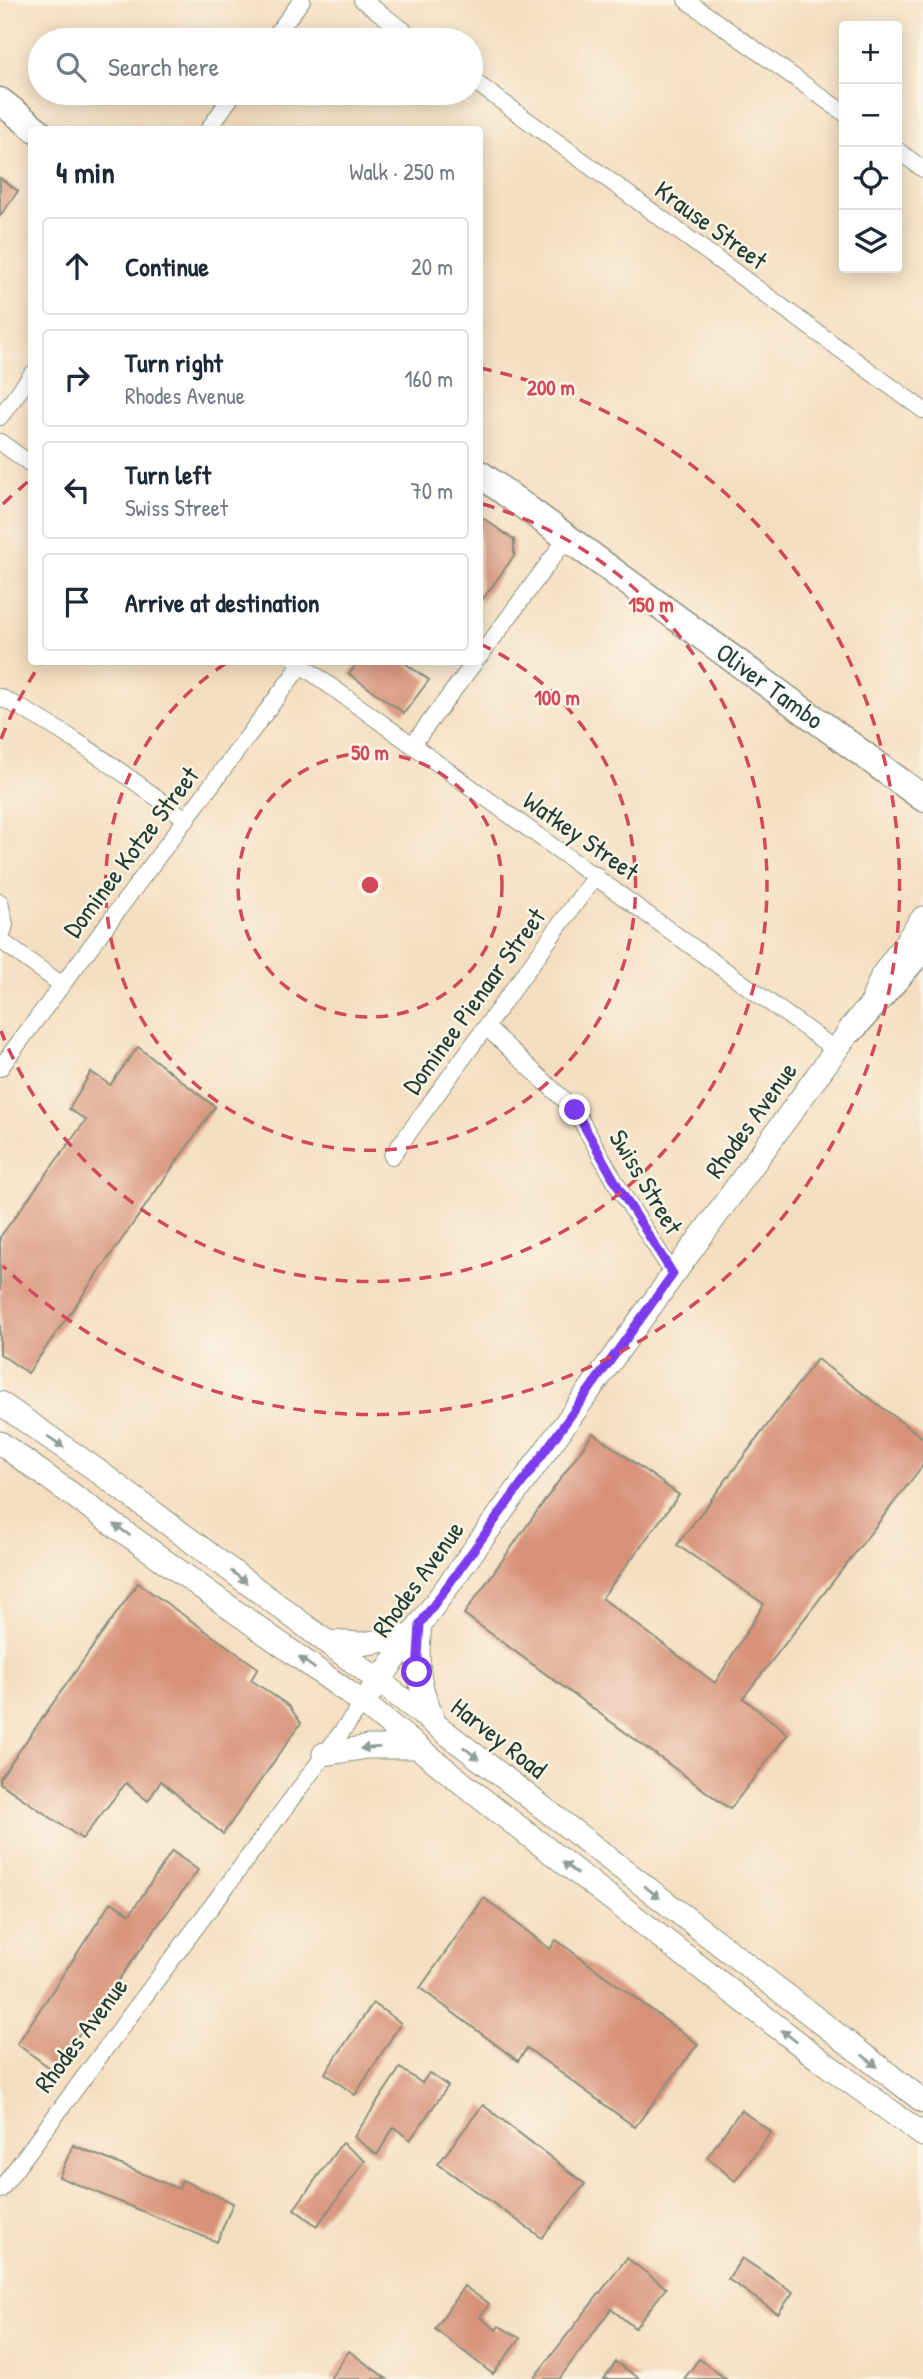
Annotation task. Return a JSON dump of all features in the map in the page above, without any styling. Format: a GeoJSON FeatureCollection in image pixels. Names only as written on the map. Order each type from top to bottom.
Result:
{"type":"FeatureCollection","features":[{"type":"Feature","properties":{"kind":"main road"},"geometry":{"type":"LineString","coordinates":[[0,101],[32,126]]}},
{"type":"Feature","properties":{"kind":"main road"},"geometry":{"type":"LineString","coordinates":[[0,122],[28,142]]}},
{"type":"Feature","properties":{"kind":"main road","name":"Oliver Tambo"},"geometry":{"type":"LineString","coordinates":[[483,456],[923,779]]}},
{"type":"Feature","properties":{"kind":"main road","name":"Oliver Tambo"},"geometry":{"type":"LineString","coordinates":[[483,476],[923,798]]}},
{"type":"Feature","properties":{"kind":"main road","name":"Rhodes Avenue"},"geometry":{"type":"LineString","coordinates":[[363,1703],[852,1029],[874,996],[882,976],[923,918]]}},
{"type":"Feature","properties":{"kind":"main road","name":"Rhodes Avenue"},"geometry":{"type":"LineString","coordinates":[[874,996],[890,981],[923,937]]}},
{"type":"Feature","properties":{"kind":"main road"},"geometry":{"type":"LineString","coordinates":[[852,1029],[923,947]]}},
{"type":"Feature","properties":{"kind":"main road","name":"Harvey Road"},"geometry":{"type":"LineString","coordinates":[[0,1403],[95,1469],[379,1681],[923,2101]]}},
{"type":"Feature","properties":{"kind":"main road"},"geometry":{"type":"LineString","coordinates":[[0,1443],[363,1703],[819,2059],[923,2135]]}},
{"type":"Feature","properties":{"kind":"main road"},"geometry":{"type":"LineString","coordinates":[[327,1642],[362,1644],[416,1630],[420,1687],[435,1724]]}},
{"type":"Feature","properties":{"kind":"main road"},"geometry":{"type":"LineString","coordinates":[[324,1754],[368,1747],[416,1747]]}},
{"type":"Feature","properties":{"kind":"main road"},"geometry":{"type":"LineString","coordinates":[[819,2059],[836,2034]]}},
{"type":"Feature","properties":{"kind":"street"},"geometry":{"type":"LineString","coordinates":[[281,28],[302,0]]}},
{"type":"Feature","properties":{"kind":"street"},"geometry":{"type":"LineString","coordinates":[[362,0],[400,28]]}},
{"type":"Feature","properties":{"kind":"street"},"geometry":{"type":"LineString","coordinates":[[686,0],[839,109]]}},
{"type":"Feature","properties":{"kind":"street","name":"Krause Street"},"geometry":{"type":"LineString","coordinates":[[483,88],[923,410]]}},
{"type":"Feature","properties":{"kind":"street"},"geometry":{"type":"LineString","coordinates":[[211,126],[226,105]]}},
{"type":"Feature","properties":{"kind":"street"},"geometry":{"type":"LineString","coordinates":[[902,154],[923,169]]}},
{"type":"Feature","properties":{"kind":"street"},"geometry":{"type":"LineString","coordinates":[[0,417],[28,379]]}},
{"type":"Feature","properties":{"kind":"street"},"geometry":{"type":"LineString","coordinates":[[0,442],[28,462]]}},
{"type":"Feature","properties":{"kind":"street"},"geometry":{"type":"LineString","coordinates":[[483,652],[568,538]]}},
{"type":"Feature","properties":{"kind":"street","name":"Dominee Kotze Street"},"geometry":{"type":"LineString","coordinates":[[0,1068],[187,820],[298,665]]}},
{"type":"Feature","properties":{"kind":"street","name":"Watkey Street"},"geometry":{"type":"LineString","coordinates":[[302,665],[596,875],[836,1051]]}},
{"type":"Feature","properties":{"kind":"street"},"geometry":{"type":"LineString","coordinates":[[412,745],[473,665]]}},
{"type":"Feature","properties":{"kind":"street"},"geometry":{"type":"LineString","coordinates":[[0,697],[88,747],[187,820]]}},
{"type":"Feature","properties":{"kind":"street","name":"Dominee Pienaar Street"},"geometry":{"type":"LineString","coordinates":[[393,1156],[596,875]]}},
{"type":"Feature","properties":{"kind":"street"},"geometry":{"type":"LineString","coordinates":[[0,902],[5,925],[0,940],[62,985]]}},
{"type":"Feature","properties":{"kind":"street","name":"Swiss Street"},"geometry":{"type":"LineString","coordinates":[[486,1027],[575,1110],[620,1190],[673,1274]]}},
{"type":"Feature","properties":{"kind":"street","name":"Rhodes Avenue"},"geometry":{"type":"LineString","coordinates":[[0,2190],[363,1703]]}},
{"type":"Feature","properties":{"kind":"building"},"geometry":{"type":"Polygon","coordinates":[[[0,178],[18,191],[0,216],[0,178]]]}},
{"type":"Feature","properties":{"kind":"building"},"geometry":{"type":"Polygon","coordinates":[[[483,518],[514,540],[514,556],[483,599],[483,518]]]}},
{"type":"Feature","properties":{"kind":"building"},"geometry":{"type":"Polygon","coordinates":[[[356,665],[407,665],[429,680],[404,713],[349,674],[356,665]]]}},
{"type":"Feature","properties":{"kind":"building"},"geometry":{"type":"Polygon","coordinates":[[[138,1047],[215,1107],[28,1373],[0,1354],[0,1237],[86,1120],[69,1109],[91,1072],[110,1085],[138,1047]]]}},
{"type":"Feature","properties":{"kind":"building"},"geometry":{"type":"Polygon","coordinates":[[[817,1359],[923,1438],[923,1465],[743,1698],[788,1734],[730,1809],[464,1614],[593,1433],[679,1495],[602,1598],[715,1683],[764,1604],[677,1545],[817,1359]]]}},
{"type":"Feature","properties":{"kind":"building"},"geometry":{"type":"Polygon","coordinates":[[[138,1583],[258,1668],[251,1680],[289,1706],[301,1723],[223,1834],[161,1781],[148,1801],[126,1783],[82,1839],[0,1783],[0,1778],[138,1583]]]}},
{"type":"Feature","properties":{"kind":"building"},"geometry":{"type":"Polygon","coordinates":[[[172,1851],[198,1870],[53,2070],[17,2044],[111,1902],[130,1914],[172,1851]]]}},
{"type":"Feature","properties":{"kind":"building"},"geometry":{"type":"Polygon","coordinates":[[[484,1898],[550,1949],[556,1940],[698,2044],[635,2127],[527,2048],[518,2061],[420,1988],[484,1898]]]}},
{"type":"Feature","properties":{"kind":"building"},"geometry":{"type":"Polygon","coordinates":[[[373,2003],[401,2023],[355,2095],[325,2073],[373,2003]]]}},
{"type":"Feature","properties":{"kind":"building"},"geometry":{"type":"Polygon","coordinates":[[[400,2068],[422,2083],[429,2073],[448,2086],[410,2140],[394,2127],[377,2155],[354,2137],[400,2068]]]}},
{"type":"Feature","properties":{"kind":"building"},"geometry":{"type":"Polygon","coordinates":[[[483,2105],[585,2184],[542,2238],[438,2164],[483,2105]]]}},
{"type":"Feature","properties":{"kind":"building"},"geometry":{"type":"Polygon","coordinates":[[[741,2110],[771,2132],[735,2181],[707,2157],[741,2110]]]}},
{"type":"Feature","properties":{"kind":"building"},"geometry":{"type":"Polygon","coordinates":[[[342,2143],[365,2161],[317,2226],[294,2209],[342,2143]]]}},
{"type":"Feature","properties":{"kind":"building"},"geometry":{"type":"Polygon","coordinates":[[[73,2145],[179,2189],[182,2180],[233,2203],[217,2242],[59,2177],[73,2145]]]}},
{"type":"Feature","properties":{"kind":"building"},"geometry":{"type":"Polygon","coordinates":[[[627,2258],[666,2288],[635,2328],[611,2309],[559,2379],[533,2379],[627,2258]]]}},
{"type":"Feature","properties":{"kind":"building"},"geometry":{"type":"Polygon","coordinates":[[[742,2258],[793,2292],[778,2314],[728,2279],[742,2258]]]}},
{"type":"Feature","properties":{"kind":"building"},"geometry":{"type":"Polygon","coordinates":[[[464,2286],[489,2304],[480,2317],[496,2330],[499,2326],[520,2338],[493,2374],[435,2329],[464,2286]]]}},
{"type":"Feature","properties":{"kind":"building"},"geometry":{"type":"Polygon","coordinates":[[[349,2351],[387,2379],[330,2379],[349,2351]]]}},
{"type":"Feature","properties":{"kind":"building"},"geometry":{"type":"Polygon","coordinates":[[[699,2359],[726,2379],[684,2379],[699,2359]]]}},
{"type":"Feature","properties":{"kind":"building"},"geometry":{"type":"Polygon","coordinates":[[[616,2362],[640,2379],[604,2379],[616,2362]]]}},
{"type":"Feature","properties":{"kind":"route"},"geometry":{"type":"LineString","coordinates":[[417,1672],[420,1624],[673,1274],[620,1190],[575,1110]]}}]}
